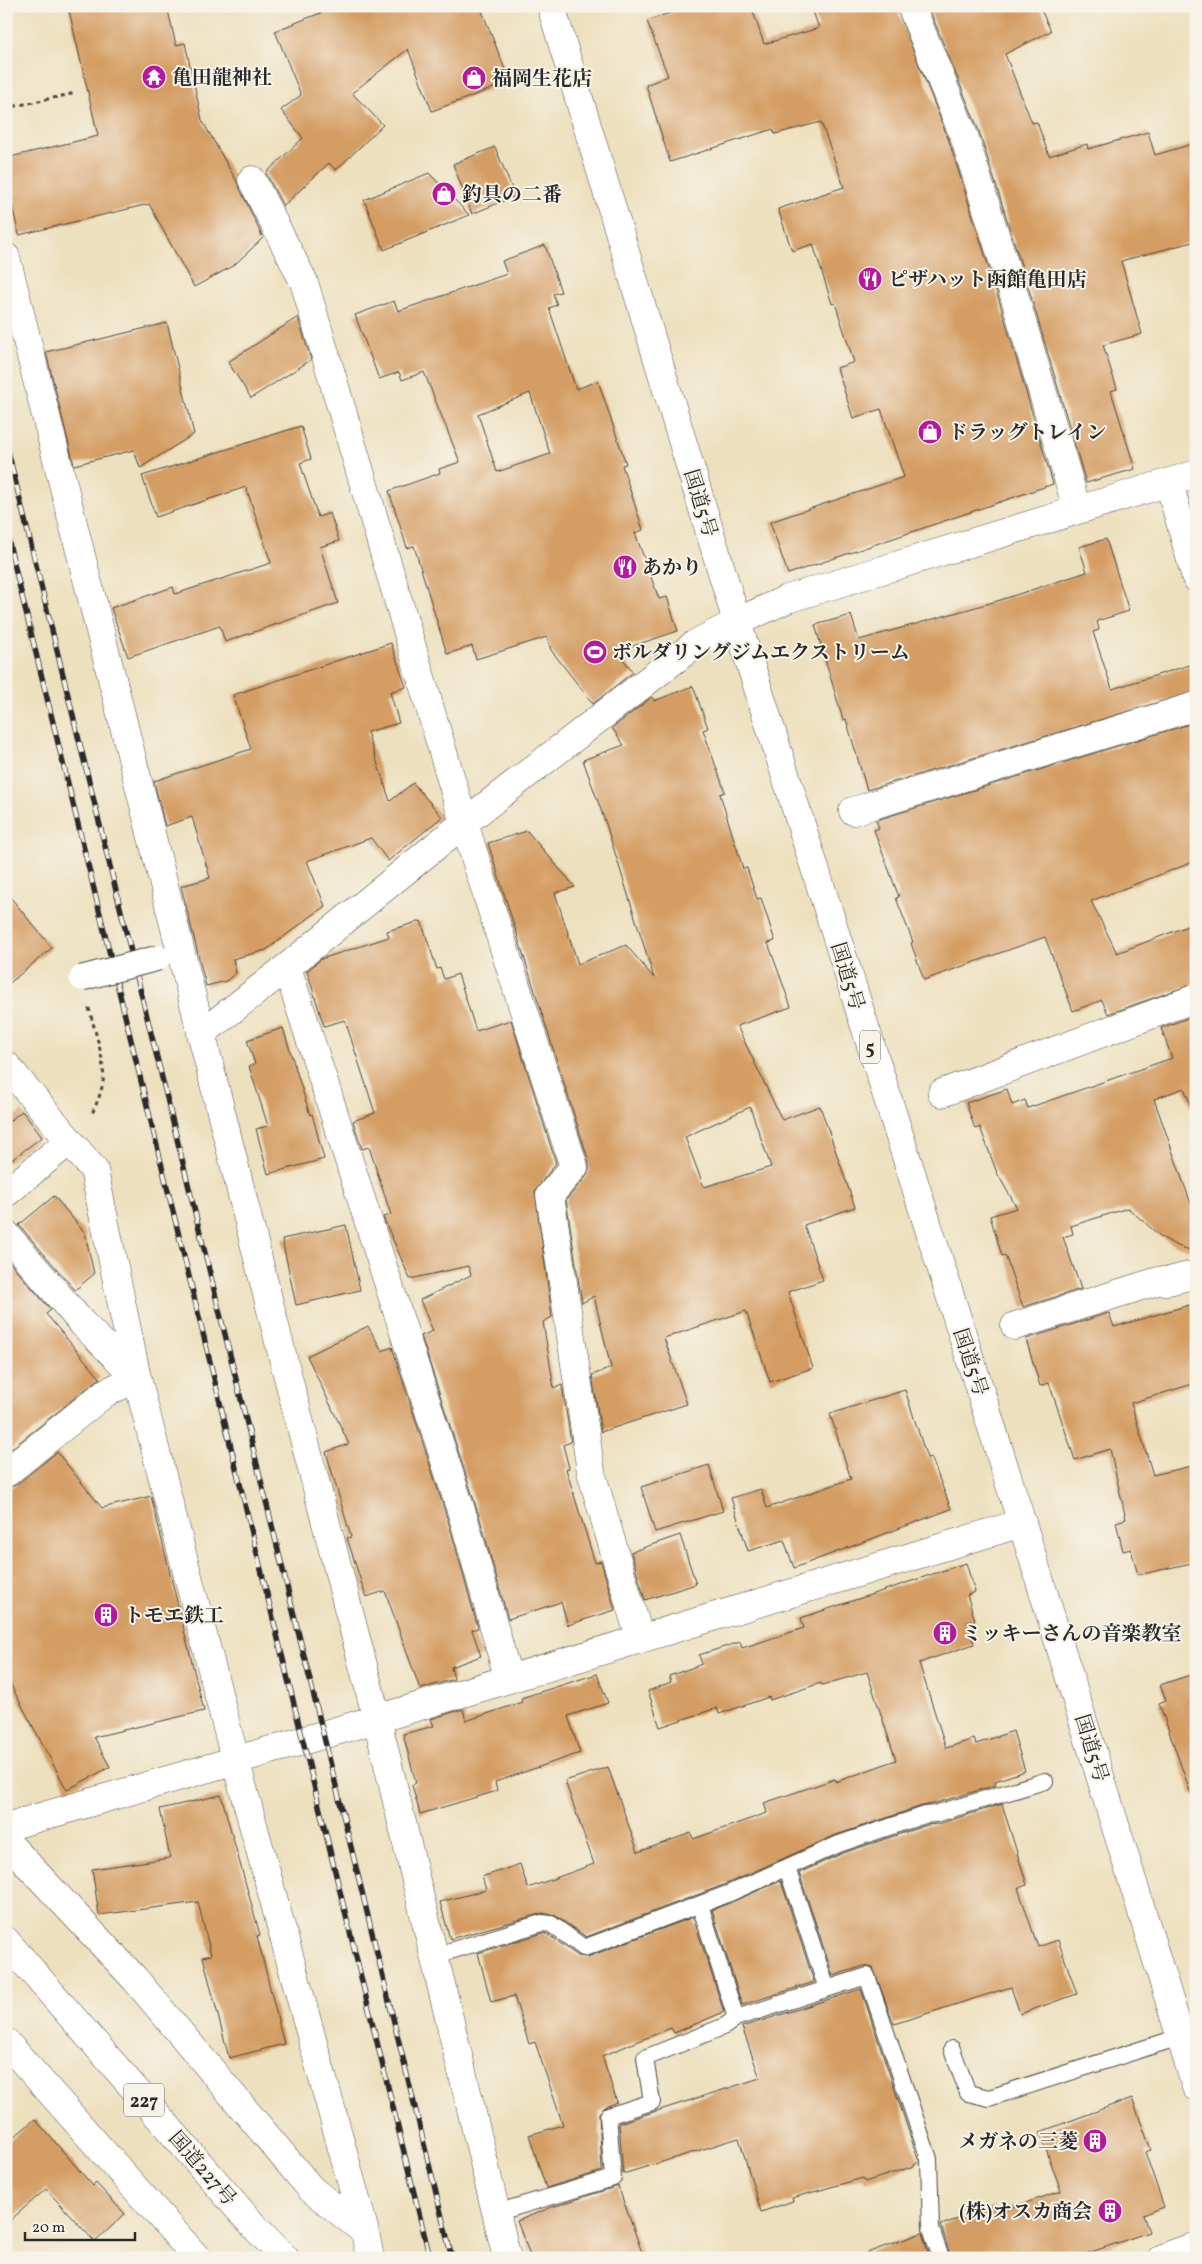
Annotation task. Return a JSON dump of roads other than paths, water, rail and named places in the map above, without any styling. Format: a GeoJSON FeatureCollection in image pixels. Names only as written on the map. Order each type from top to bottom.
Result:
{"type":"FeatureCollection","features":[{"type":"Feature","properties":{"kind":"main road","name":"国道5号"},"geometry":{"type":"LineString","coordinates":[[551,6],[737,622],[1022,1523],[1196,2087]]}},
{"type":"Feature","properties":{"kind":"main road"},"geometry":{"type":"LineString","coordinates":[[911,6],[964,136],[1015,298],[1077,509]]}},
{"type":"Feature","properties":{"kind":"main road"},"geometry":{"type":"LineString","coordinates":[[252,180],[304,282],[464,823],[574,1167],[550,1195],[591,1472],[640,1639]]}},
{"type":"Feature","properties":{"kind":"main road"},"geometry":{"type":"LineString","coordinates":[[6,258],[201,1034],[377,1719],[507,2258]]}},
{"type":"Feature","properties":{"kind":"main road"},"geometry":{"type":"LineString","coordinates":[[201,1034],[287,967],[464,823],[695,644],[737,622],[788,599],[1196,474]]}},
{"type":"Feature","properties":{"kind":"main road"},"geometry":{"type":"LineString","coordinates":[[1169,483],[1196,578]]}},
{"type":"Feature","properties":{"kind":"main road"},"geometry":{"type":"LineString","coordinates":[[854,811],[1196,706]]}},
{"type":"Feature","properties":{"kind":"main road"},"geometry":{"type":"LineString","coordinates":[[287,967],[465,1523],[508,1677]]}},
{"type":"Feature","properties":{"kind":"main road"},"geometry":{"type":"LineString","coordinates":[[942,1093],[1196,998]]}},
{"type":"Feature","properties":{"kind":"main road"},"geometry":{"type":"LineString","coordinates":[[6,1065],[68,1142],[94,1170],[137,1378],[234,1759],[368,2245]]}},
{"type":"Feature","properties":{"kind":"main road"},"geometry":{"type":"LineString","coordinates":[[6,1193],[68,1142]]}},
{"type":"Feature","properties":{"kind":"main road"},"geometry":{"type":"LineString","coordinates":[[6,1234],[82,1323],[137,1378]]}},
{"type":"Feature","properties":{"kind":"main road"},"geometry":{"type":"LineString","coordinates":[[1015,1326],[1158,1281],[1169,1281],[1196,1274]]}},
{"type":"Feature","properties":{"kind":"main road"},"geometry":{"type":"LineString","coordinates":[[6,1474],[105,1393],[137,1378]]}},
{"type":"Feature","properties":{"kind":"main road"},"geometry":{"type":"LineString","coordinates":[[6,1827],[234,1759],[377,1719],[508,1677],[1022,1523]]}},
{"type":"Feature","properties":{"kind":"main road"},"geometry":{"type":"LineString","coordinates":[[6,1841],[135,1979],[311,2190],[368,2245]]}},
{"type":"Feature","properties":{"kind":"main road","name":"国道227号"},"geometry":{"type":"LineString","coordinates":[[6,1941],[244,2216],[285,2258]]}},
{"type":"Feature","properties":{"kind":"main road"},"geometry":{"type":"LineString","coordinates":[[6,2042],[197,2258]]}},
{"type":"Feature","properties":{"kind":"main road"},"geometry":{"type":"LineString","coordinates":[[1162,2258],[1190,2248],[1196,2252]]}},
{"type":"Feature","properties":{"kind":"street"},"geometry":{"type":"LineString","coordinates":[[82,978],[158,958]]}},
{"type":"Feature","properties":{"kind":"lane"},"geometry":{"type":"LineString","coordinates":[[434,1956],[542,1924],[551,1924],[584,1948],[700,1905],[840,1844],[925,1814],[935,1814],[1045,1781]]}},
{"type":"Feature","properties":{"kind":"lane"},"geometry":{"type":"LineString","coordinates":[[787,1868],[827,1989]]}},
{"type":"Feature","properties":{"kind":"lane"},"geometry":{"type":"LineString","coordinates":[[700,1905],[736,2018]]}},
{"type":"Feature","properties":{"kind":"lane"},"geometry":{"type":"LineString","coordinates":[[496,2213],[613,2178],[608,2116],[652,2102],[645,2058],[725,2026],[736,2018],[867,1976],[929,2159],[931,2230],[941,2258]]}},
{"type":"Feature","properties":{"kind":"lane"},"geometry":{"type":"LineString","coordinates":[[952,2049],[968,2093],[989,2098],[1180,2037]]}},
{"type":"Feature","properties":{"kind":"railway"},"geometry":{"type":"LineString","coordinates":[[6,443],[452,2258]]}},
{"type":"Feature","properties":{"kind":"railway"},"geometry":{"type":"LineString","coordinates":[[6,531],[430,2258]]}},
{"type":"Feature","properties":{"kind":"place","name":"亀田龍神社"},"geometry":{"type":"Point","coordinates":[154,77]}},
{"type":"Feature","properties":{"kind":"place","name":"福岡生花店"},"geometry":{"type":"Point","coordinates":[474,78]}},
{"type":"Feature","properties":{"kind":"place","name":"釣具の二番"},"geometry":{"type":"Point","coordinates":[444,194]}},
{"type":"Feature","properties":{"kind":"place","name":"ピザハット函館亀田店"},"geometry":{"type":"Point","coordinates":[870,279]}},
{"type":"Feature","properties":{"kind":"place","name":"ドラッグトレイン"},"geometry":{"type":"Point","coordinates":[930,432]}},
{"type":"Feature","properties":{"kind":"place","name":"あかり"},"geometry":{"type":"Point","coordinates":[625,567]}},
{"type":"Feature","properties":{"kind":"place","name":"ボルダリングジムエクストリーム"},"geometry":{"type":"Point","coordinates":[595,652]}},
{"type":"Feature","properties":{"kind":"place","name":"トモエ鉄工"},"geometry":{"type":"Point","coordinates":[106,1615]}},
{"type":"Feature","properties":{"kind":"place","name":"ミッキーさんの音楽教室"},"geometry":{"type":"Point","coordinates":[945,1633]}},
{"type":"Feature","properties":{"kind":"place","name":"メガネの三菱"},"geometry":{"type":"Point","coordinates":[1095,2141]}},
{"type":"Feature","properties":{"kind":"place","name":"(株)オスカ商会"},"geometry":{"type":"Point","coordinates":[1110,2211]}}]}
